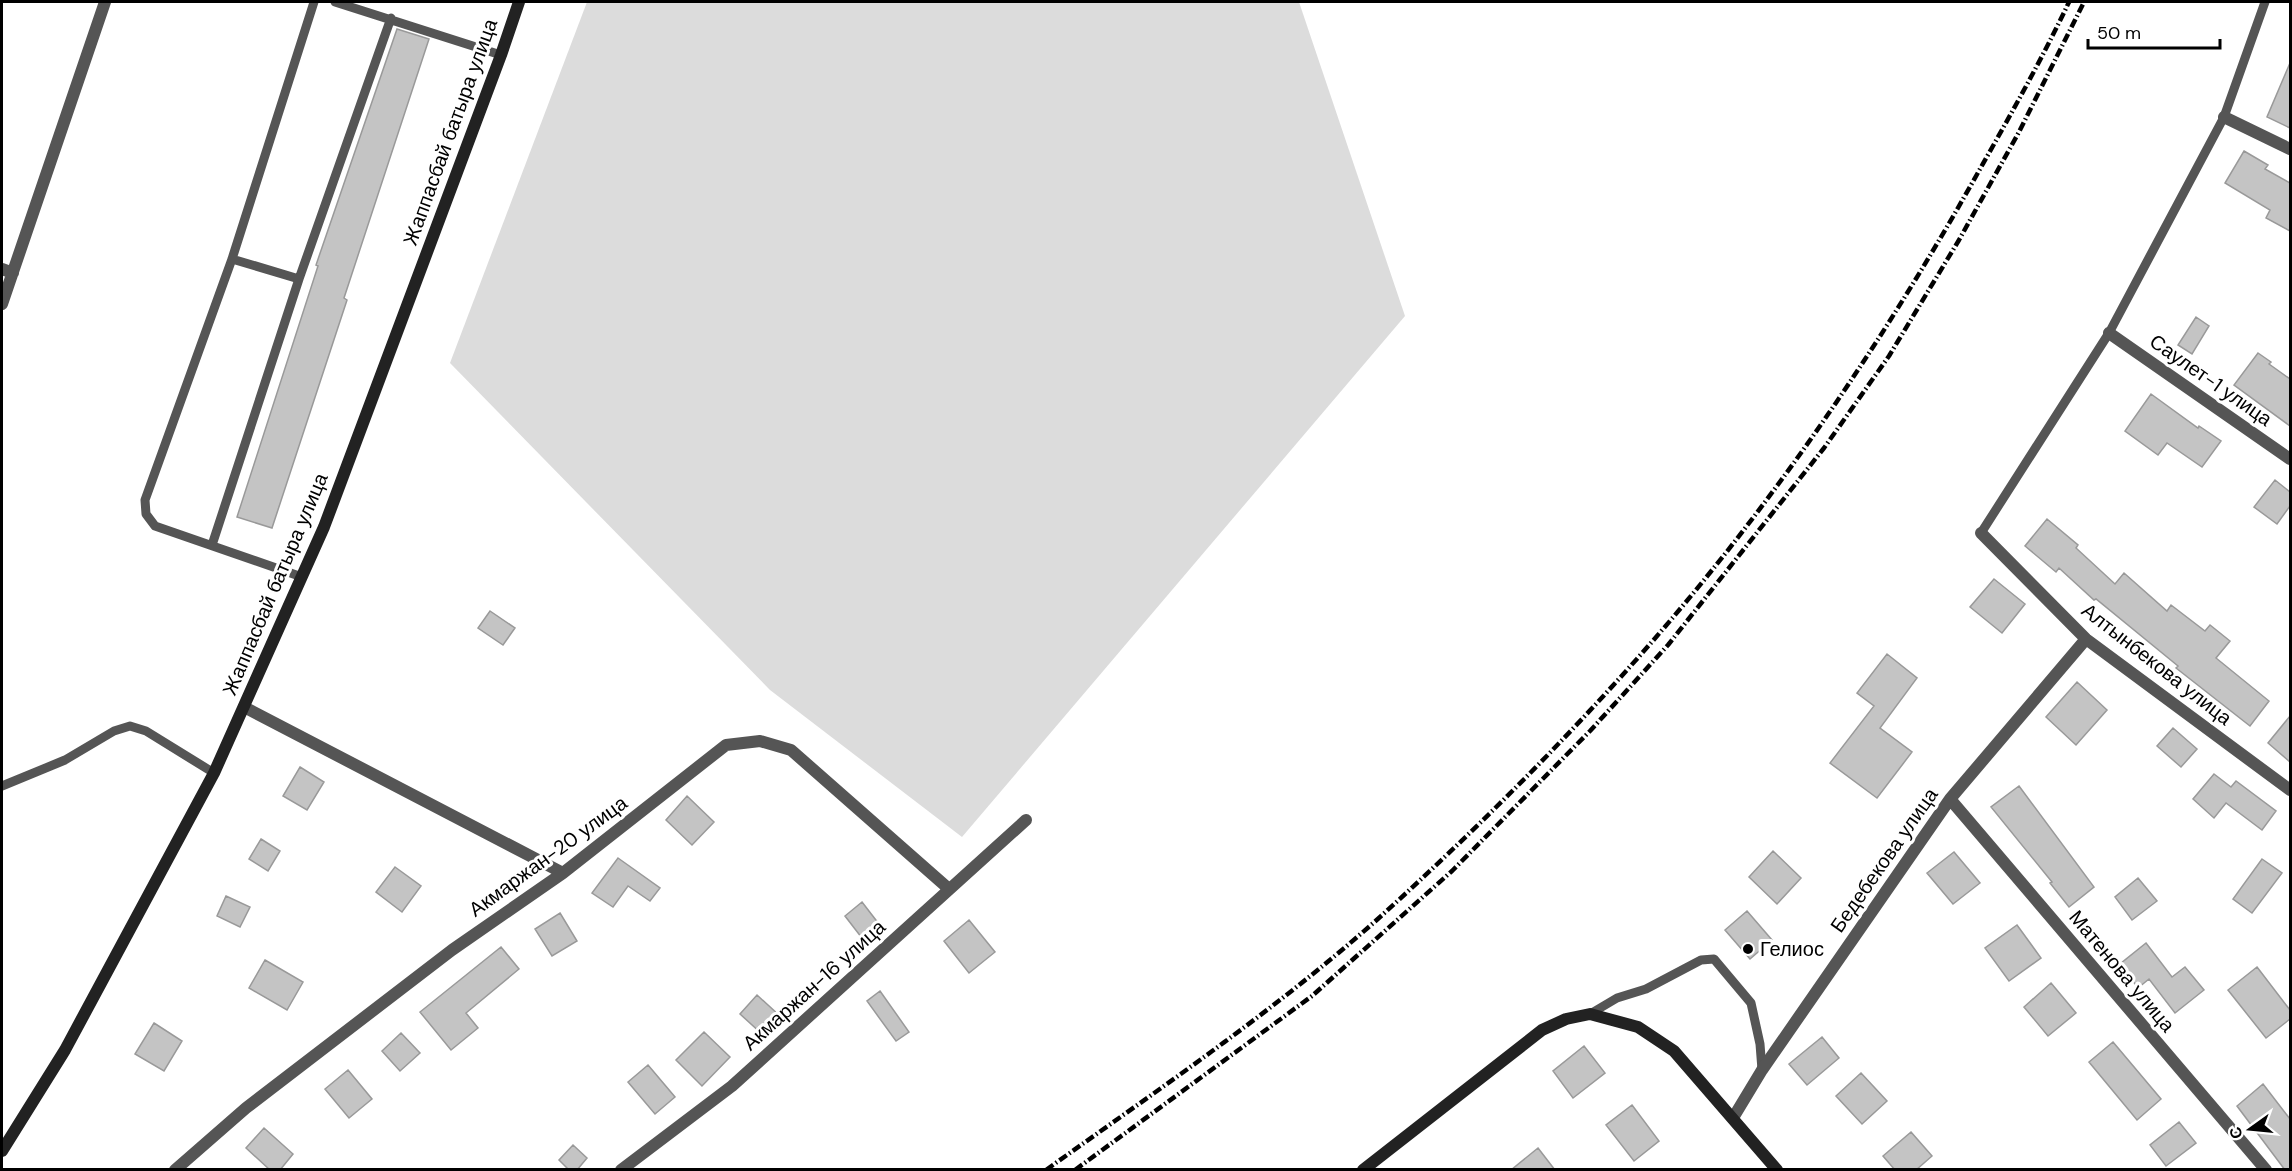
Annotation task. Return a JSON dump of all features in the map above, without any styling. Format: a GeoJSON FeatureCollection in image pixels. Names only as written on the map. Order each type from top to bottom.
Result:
{"type":"FeatureCollection","features":[{"type":"Feature","properties":{"kind":"main road","name":"Жаппасбай батыра улица"},"geometry":{"type":"LineString","coordinates":[[2,1151],[65,1050],[214,773],[244,707],[324,527],[519,2]]}},
{"type":"Feature","properties":{"kind":"main road"},"geometry":{"type":"LineString","coordinates":[[1363,1170],[1542,1030],[1566,1019],[1590,1014],[1638,1027],[1674,1050],[1777,1170]]}},
{"type":"Feature","properties":{"kind":"street"},"geometry":{"type":"LineString","coordinates":[[2,304],[7,271],[105,2]]}},
{"type":"Feature","properties":{"kind":"street"},"geometry":{"type":"LineString","coordinates":[[2224,117],[2290,149]]}},
{"type":"Feature","properties":{"kind":"street","name":"Саулет-1 улица"},"geometry":{"type":"LineString","coordinates":[[2109,333],[2290,459]]}},
{"type":"Feature","properties":{"kind":"street","name":"Алтынбекова улица"},"geometry":{"type":"LineString","coordinates":[[1982,533],[2086,639],[2290,790]]}},
{"type":"Feature","properties":{"kind":"street","name":"Бедебекова улица"},"geometry":{"type":"LineString","coordinates":[[1733,1118],[1762,1070],[1950,799],[2086,639]]}},
{"type":"Feature","properties":{"kind":"street"},"geometry":{"type":"LineString","coordinates":[[244,707],[563,873]]}},
{"type":"Feature","properties":{"kind":"street","name":"Акмаржан-20 улица"},"geometry":{"type":"LineString","coordinates":[[175,1170],[264,1093],[452,950],[563,873],[726,745],[760,741],[791,750],[949,889]]}},
{"type":"Feature","properties":{"kind":"street","name":"Матенова улица"},"geometry":{"type":"LineString","coordinates":[[1950,799],[2266,1170]]}},
{"type":"Feature","properties":{"kind":"street","name":"Акмаржан-16 улица"},"geometry":{"type":"LineString","coordinates":[[621,1170],[732,1086],[1026,820]]}},
{"type":"Feature","properties":{"kind":"lane"},"geometry":{"type":"LineString","coordinates":[[302,577],[155,526],[146,514],[145,500],[232,259],[314,2]]}},
{"type":"Feature","properties":{"kind":"lane"},"geometry":{"type":"LineString","coordinates":[[335,2],[501,55]]}},
{"type":"Feature","properties":{"kind":"lane"},"geometry":{"type":"LineString","coordinates":[[1982,533],[2109,333],[2224,117],[2265,2]]}},
{"type":"Feature","properties":{"kind":"lane"},"geometry":{"type":"LineString","coordinates":[[212,545],[299,279],[391,18]]}},
{"type":"Feature","properties":{"kind":"lane"},"geometry":{"type":"LineString","coordinates":[[232,259],[299,279]]}},
{"type":"Feature","properties":{"kind":"lane"},"geometry":{"type":"LineString","coordinates":[[2,786],[65,760],[100,738],[129,726],[146,730],[214,773]]}},
{"type":"Feature","properties":{"kind":"lane"},"geometry":{"type":"LineString","coordinates":[[1590,1014],[1617,999],[1646,989],[1701,960],[1714,959],[1751,1003],[1760,1044],[1762,1070]]}},
{"type":"Feature","properties":{"kind":"shaded area"},"geometry":{"type":"Polygon","coordinates":[[[587,2],[1299,2],[1405,316],[962,837],[770,690],[450,363],[587,2]]]}},
{"type":"Feature","properties":{"kind":"building"},"geometry":{"type":"Polygon","coordinates":[[[397,29],[429,39],[272,528],[237,517],[318,266],[316,265],[397,29]]]}},
{"type":"Feature","properties":{"kind":"building"},"geometry":{"type":"Polygon","coordinates":[[[2290,63],[2290,128],[2267,117],[2290,63]]]}},
{"type":"Feature","properties":{"kind":"building"},"geometry":{"type":"Polygon","coordinates":[[[2244,151],[2268,165],[2265,169],[2290,183],[2290,231],[2266,218],[2270,210],[2225,183],[2244,151]]]}},
{"type":"Feature","properties":{"kind":"building"},"geometry":{"type":"Polygon","coordinates":[[[2196,317],[2209,326],[2192,354],[2178,345],[2196,317]]]}},
{"type":"Feature","properties":{"kind":"building"},"geometry":{"type":"Polygon","coordinates":[[[2258,353],[2290,379],[2290,426],[2234,385],[2258,353]]]}},
{"type":"Feature","properties":{"kind":"building"},"geometry":{"type":"Polygon","coordinates":[[[2151,394],[2198,428],[2199,426],[2221,441],[2202,467],[2167,443],[2158,455],[2125,431],[2151,394]]]}},
{"type":"Feature","properties":{"kind":"building"},"geometry":{"type":"Polygon","coordinates":[[[2275,480],[2290,492],[2290,506],[2277,524],[2254,507],[2275,480]]]}},
{"type":"Feature","properties":{"kind":"building"},"geometry":{"type":"Polygon","coordinates":[[[2047,519],[2078,545],[2076,548],[2115,584],[2124,573],[2167,611],[2171,605],[2205,631],[2210,625],[2230,641],[2216,658],[2269,701],[2250,726],[2176,668],[2178,666],[2096,599],[2094,600],[2059,568],[2056,572],[2025,546],[2047,519]]]}},
{"type":"Feature","properties":{"kind":"building"},"geometry":{"type":"Polygon","coordinates":[[[1994,579],[2025,604],[2002,633],[1970,607],[1994,579]]]}},
{"type":"Feature","properties":{"kind":"building"},"geometry":{"type":"Polygon","coordinates":[[[490,611],[515,628],[503,645],[478,628],[490,611]]]}},
{"type":"Feature","properties":{"kind":"building"},"geometry":{"type":"Polygon","coordinates":[[[1887,654],[1917,678],[1880,728],[1912,752],[1877,798],[1830,763],[1874,706],[1857,693],[1887,654]]]}},
{"type":"Feature","properties":{"kind":"building"},"geometry":{"type":"Polygon","coordinates":[[[2077,682],[2107,710],[2076,745],[2046,717],[2077,682]]]}},
{"type":"Feature","properties":{"kind":"building"},"geometry":{"type":"Polygon","coordinates":[[[2290,716],[2290,762],[2268,743],[2290,716]]]}},
{"type":"Feature","properties":{"kind":"building"},"geometry":{"type":"Polygon","coordinates":[[[2173,728],[2197,749],[2181,767],[2157,746],[2173,728]]]}},
{"type":"Feature","properties":{"kind":"building"},"geometry":{"type":"Polygon","coordinates":[[[300,767],[324,782],[307,810],[283,796],[300,767]]]}},
{"type":"Feature","properties":{"kind":"building"},"geometry":{"type":"Polygon","coordinates":[[[2214,774],[2231,787],[2236,781],[2276,811],[2262,830],[2226,803],[2214,818],[2193,799],[2214,774]]]}},
{"type":"Feature","properties":{"kind":"building"},"geometry":{"type":"Polygon","coordinates":[[[2019,786],[2094,887],[2069,907],[2050,883],[2052,882],[1991,807],[2019,786]]]}},
{"type":"Feature","properties":{"kind":"building"},"geometry":{"type":"Polygon","coordinates":[[[687,796],[714,822],[692,845],[666,820],[687,796]]]}},
{"type":"Feature","properties":{"kind":"building"},"geometry":{"type":"Polygon","coordinates":[[[261,839],[280,851],[268,871],[249,859],[261,839]]]}},
{"type":"Feature","properties":{"kind":"building"},"geometry":{"type":"Polygon","coordinates":[[[1773,851],[1801,878],[1777,904],[1749,877],[1773,851]]]}},
{"type":"Feature","properties":{"kind":"building"},"geometry":{"type":"Polygon","coordinates":[[[1954,852],[1980,883],[1953,904],[1927,873],[1954,852]]]}},
{"type":"Feature","properties":{"kind":"building"},"geometry":{"type":"Polygon","coordinates":[[[618,858],[660,888],[650,901],[628,886],[613,907],[592,893],[618,858]]]}},
{"type":"Feature","properties":{"kind":"building"},"geometry":{"type":"Polygon","coordinates":[[[2262,859],[2282,873],[2252,913],[2233,899],[2262,859]]]}},
{"type":"Feature","properties":{"kind":"building"},"geometry":{"type":"Polygon","coordinates":[[[395,867],[421,886],[402,912],[376,892],[395,867]]]}},
{"type":"Feature","properties":{"kind":"building"},"geometry":{"type":"Polygon","coordinates":[[[2138,878],[2157,901],[2132,920],[2115,897],[2138,878]]]}},
{"type":"Feature","properties":{"kind":"building"},"geometry":{"type":"Polygon","coordinates":[[[226,896],[250,907],[240,927],[217,916],[226,896]]]}},
{"type":"Feature","properties":{"kind":"building"},"geometry":{"type":"Polygon","coordinates":[[[862,902],[882,928],[865,942],[845,916],[862,902]]]}},
{"type":"Feature","properties":{"kind":"building"},"geometry":{"type":"Polygon","coordinates":[[[1747,911],[1772,940],[1750,959],[1725,930],[1747,911]]]}},
{"type":"Feature","properties":{"kind":"building"},"geometry":{"type":"Polygon","coordinates":[[[560,913],[577,941],[552,956],[535,929],[560,913]]]}},
{"type":"Feature","properties":{"kind":"building"},"geometry":{"type":"Polygon","coordinates":[[[969,920],[995,952],[969,973],[944,941],[969,920]]]}},
{"type":"Feature","properties":{"kind":"building"},"geometry":{"type":"Polygon","coordinates":[[[2017,925],[2041,958],[2009,981],[1985,948],[2017,925]]]}},
{"type":"Feature","properties":{"kind":"building"},"geometry":{"type":"Polygon","coordinates":[[[2146,943],[2172,977],[2185,967],[2204,990],[2175,1013],[2149,979],[2138,988],[2120,964],[2146,943]]]}},
{"type":"Feature","properties":{"kind":"building"},"geometry":{"type":"Polygon","coordinates":[[[501,947],[519,969],[466,1013],[478,1028],[451,1050],[420,1012],[501,947]]]}},
{"type":"Feature","properties":{"kind":"building"},"geometry":{"type":"Polygon","coordinates":[[[265,960],[303,982],[287,1010],[249,988],[265,960]]]}},
{"type":"Feature","properties":{"kind":"building"},"geometry":{"type":"Polygon","coordinates":[[[2257,967],[2290,1010],[2290,1019],[2266,1038],[2228,990],[2257,967]]]}},
{"type":"Feature","properties":{"kind":"building"},"geometry":{"type":"Polygon","coordinates":[[[2051,983],[2076,1013],[2048,1036],[2024,1007],[2051,983]]]}},
{"type":"Feature","properties":{"kind":"building"},"geometry":{"type":"Polygon","coordinates":[[[880,991],[909,1032],[896,1041],[867,1001],[880,991]]]}},
{"type":"Feature","properties":{"kind":"building"},"geometry":{"type":"Polygon","coordinates":[[[757,995],[780,1016],[763,1035],[740,1014],[757,995]]]}},
{"type":"Feature","properties":{"kind":"building"},"geometry":{"type":"Polygon","coordinates":[[[154,1023],[182,1041],[164,1071],[135,1054],[154,1023]]]}},
{"type":"Feature","properties":{"kind":"building"},"geometry":{"type":"Polygon","coordinates":[[[704,1032],[730,1057],[702,1086],[676,1060],[704,1032]]]}},
{"type":"Feature","properties":{"kind":"building"},"geometry":{"type":"Polygon","coordinates":[[[401,1033],[420,1053],[400,1071],[382,1051],[401,1033]]]}},
{"type":"Feature","properties":{"kind":"building"},"geometry":{"type":"Polygon","coordinates":[[[1822,1037],[1839,1058],[1807,1085],[1789,1064],[1822,1037]]]}},
{"type":"Feature","properties":{"kind":"building"},"geometry":{"type":"Polygon","coordinates":[[[2113,1042],[2161,1099],[2137,1120],[2089,1062],[2113,1042]]]}},
{"type":"Feature","properties":{"kind":"building"},"geometry":{"type":"Polygon","coordinates":[[[1584,1046],[1605,1073],[1573,1098],[1553,1071],[1584,1046]]]}},
{"type":"Feature","properties":{"kind":"building"},"geometry":{"type":"Polygon","coordinates":[[[648,1065],[675,1097],[655,1114],[628,1082],[648,1065]]]}},
{"type":"Feature","properties":{"kind":"building"},"geometry":{"type":"Polygon","coordinates":[[[348,1070],[372,1099],[349,1118],[325,1089],[348,1070]]]}},
{"type":"Feature","properties":{"kind":"building"},"geometry":{"type":"Polygon","coordinates":[[[1861,1073],[1887,1101],[1862,1124],[1836,1096],[1861,1073]]]}},
{"type":"Feature","properties":{"kind":"building"},"geometry":{"type":"Polygon","coordinates":[[[2263,1084],[2290,1119],[2290,1170],[2285,1170],[2237,1106],[2263,1084]]]}},
{"type":"Feature","properties":{"kind":"building"},"geometry":{"type":"Polygon","coordinates":[[[1632,1105],[1659,1141],[1634,1161],[1606,1125],[1632,1105]]]}},
{"type":"Feature","properties":{"kind":"building"},"geometry":{"type":"Polygon","coordinates":[[[2179,1122],[2196,1143],[2166,1166],[2150,1145],[2179,1122]]]}},
{"type":"Feature","properties":{"kind":"building"},"geometry":{"type":"Polygon","coordinates":[[[264,1128],[293,1154],[280,1170],[270,1170],[246,1148],[264,1128]]]}},
{"type":"Feature","properties":{"kind":"building"},"geometry":{"type":"Polygon","coordinates":[[[1911,1132],[1932,1156],[1916,1170],[1895,1170],[1883,1156],[1911,1132]]]}},
{"type":"Feature","properties":{"kind":"building"},"geometry":{"type":"Polygon","coordinates":[[[573,1145],[587,1158],[577,1170],[569,1170],[559,1160],[573,1145]]]}},
{"type":"Feature","properties":{"kind":"building"},"geometry":{"type":"Polygon","coordinates":[[[1538,1148],[1555,1170],[1511,1170],[1538,1148]]]}},
{"type":"Feature","properties":{"kind":"railway"},"geometry":{"type":"LineString","coordinates":[[1046,1170],[1258,1017],[1380,917],[1523,781],[1657,636],[1747,526],[1831,411],[1870,352],[1945,231],[2037,65],[2069,2]]}},
{"type":"Feature","properties":{"kind":"railway"},"geometry":{"type":"LineString","coordinates":[[1075,1170],[1312,996],[1452,871],[1590,731],[1668,645],[1824,448],[1889,356],[1959,240],[2019,132],[2084,2]]}},
{"type":"Feature","properties":{"kind":"place","name":"Гелиос"},"geometry":{"type":"Point","coordinates":[1748,949]}}]}
